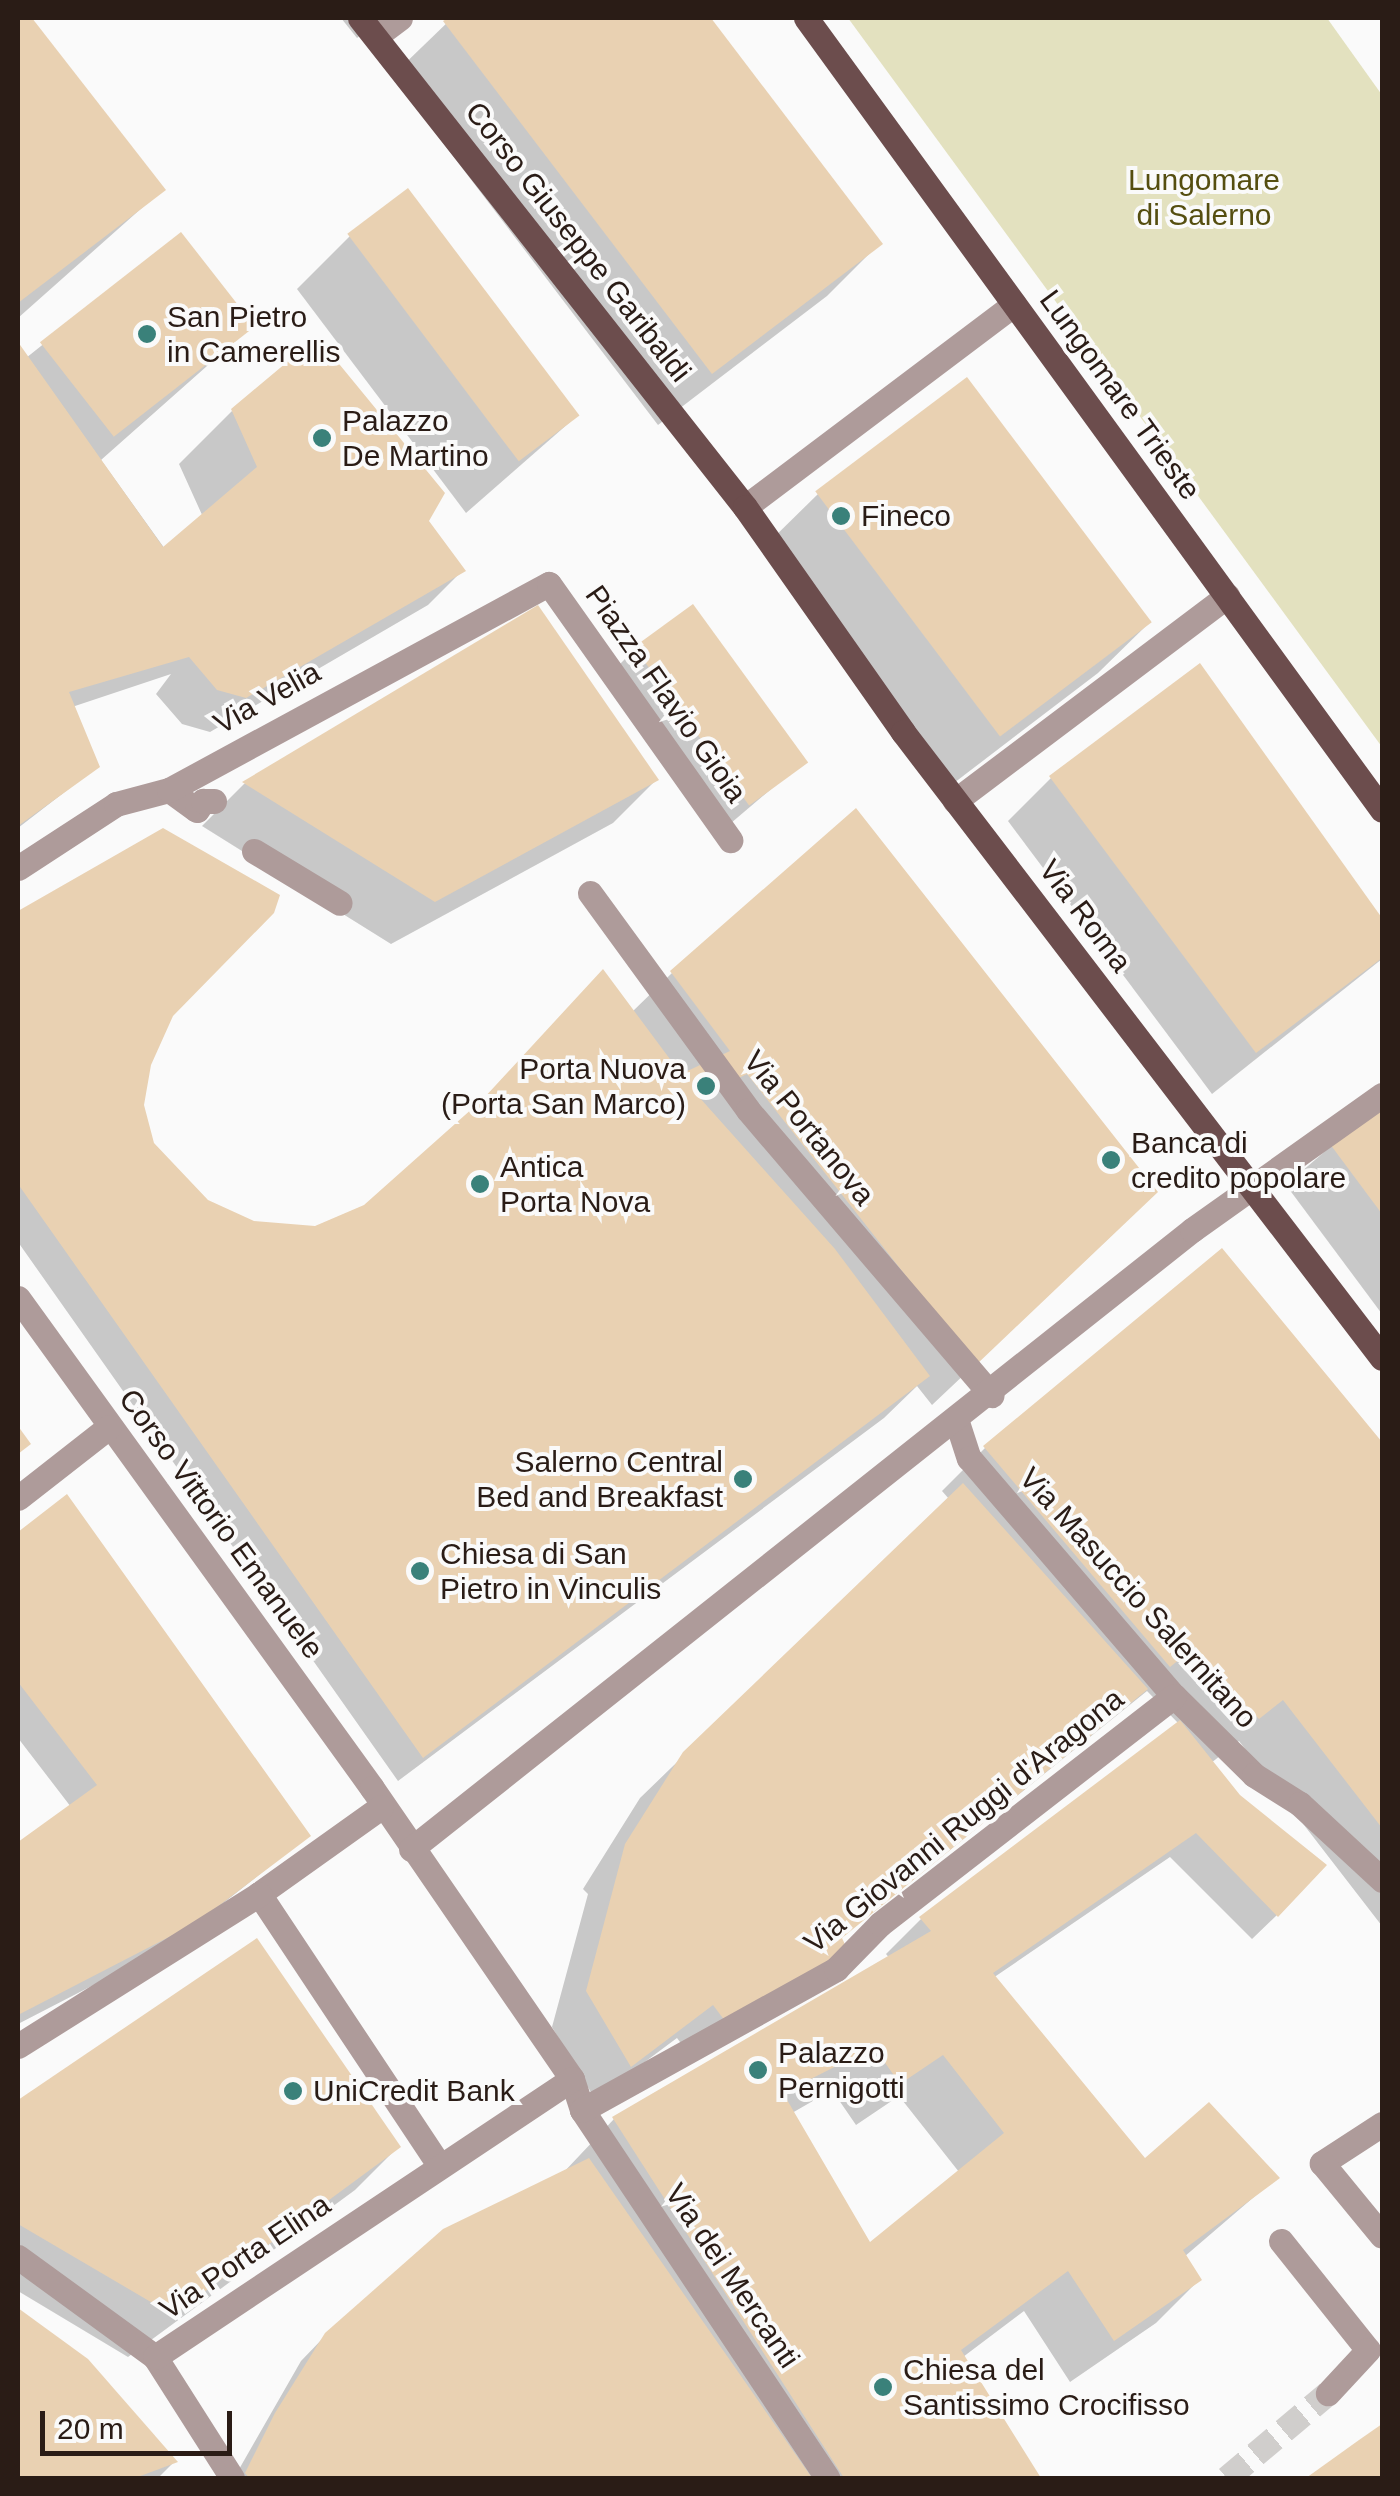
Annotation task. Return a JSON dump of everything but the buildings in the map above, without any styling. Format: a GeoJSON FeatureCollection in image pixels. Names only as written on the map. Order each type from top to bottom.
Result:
{"type":"FeatureCollection","features":[{"type":"Feature","properties":{"kind":"main road","name":"Lungomare Trieste"},"geometry":{"type":"LineString","coordinates":[[806,18],[1382,810]]}},
{"type":"Feature","properties":{"kind":"main road","name":"Corso Giuseppe Garibaldi"},"geometry":{"type":"LineString","coordinates":[[368,27],[744,507]]}},
{"type":"Feature","properties":{"kind":"main road","name":"Via Roma"},"geometry":{"type":"LineString","coordinates":[[744,507],[956,801],[1382,1358]]}},
{"type":"Feature","properties":{"kind":"street"},"geometry":{"type":"LineString","coordinates":[[368,27],[400,18]]}},
{"type":"Feature","properties":{"kind":"street"},"geometry":{"type":"LineString","coordinates":[[744,507],[1014,304]]}},
{"type":"Feature","properties":{"kind":"street","name":"Via Velia"},"geometry":{"type":"LineString","coordinates":[[18,868],[116,804],[169,790],[549,584]]}},
{"type":"Feature","properties":{"kind":"street","name":"Piazza Flavio Gioia"},"geometry":{"type":"LineString","coordinates":[[549,584],[730,840]]}},
{"type":"Feature","properties":{"kind":"street"},"geometry":{"type":"LineString","coordinates":[[956,801],[1227,596]]}},
{"type":"Feature","properties":{"kind":"street"},"geometry":{"type":"LineString","coordinates":[[169,790],[202,813]]}},
{"type":"Feature","properties":{"kind":"street"},"geometry":{"type":"LineString","coordinates":[[254,851],[340,902]]}},
{"type":"Feature","properties":{"kind":"street","name":"Via Portanova"},"geometry":{"type":"LineString","coordinates":[[590,893],[748,1110],[991,1395]]}},
{"type":"Feature","properties":{"kind":"street"},"geometry":{"type":"LineString","coordinates":[[411,1849],[957,1422],[1192,1230],[1382,1095]]}},
{"type":"Feature","properties":{"kind":"street","name":"Corso Vittorio Emanuele"},"geometry":{"type":"LineString","coordinates":[[18,1298],[411,1849]]}},
{"type":"Feature","properties":{"kind":"street","name":"Via Masuccio Salernitano"},"geometry":{"type":"LineString","coordinates":[[957,1422],[969,1458],[1174,1696],[1254,1775],[1300,1804],[1382,1880]]}},
{"type":"Feature","properties":{"kind":"street"},"geometry":{"type":"LineString","coordinates":[[18,1498],[110,1426]]}},
{"type":"Feature","properties":{"kind":"street","name":"Via Giovanni Ruggi d'Aragona"},"geometry":{"type":"LineString","coordinates":[[582,2110],[836,1970],[880,1924],[1174,1696]]}},
{"type":"Feature","properties":{"kind":"street"},"geometry":{"type":"LineString","coordinates":[[18,2046],[259,1894],[376,1797]]}},
{"type":"Feature","properties":{"kind":"street","name":"Via dei Mercanti"},"geometry":{"type":"LineString","coordinates":[[411,1849],[572,2079],[582,2110],[827,2478]]}},
{"type":"Feature","properties":{"kind":"street"},"geometry":{"type":"LineString","coordinates":[[259,1894],[439,2165]]}},
{"type":"Feature","properties":{"kind":"street","name":"Via Porta Elina"},"geometry":{"type":"LineString","coordinates":[[18,2257],[155,2357],[572,2079]]}},
{"type":"Feature","properties":{"kind":"street"},"geometry":{"type":"LineString","coordinates":[[1382,2124],[1322,2163],[1382,2236]]}},
{"type":"Feature","properties":{"kind":"street"},"geometry":{"type":"LineString","coordinates":[[1281,2242],[1368,2350],[1328,2393]]}},
{"type":"Feature","properties":{"kind":"street"},"geometry":{"type":"LineString","coordinates":[[155,2357],[232,2478]]}},
{"type":"Feature","properties":{"kind":"green space","name":"Lungomare di Salerno"},"geometry":{"type":"Polygon","coordinates":[[[848,18],[1327,18],[1382,95],[1382,747],[848,18]]]}},
{"type":"Feature","properties":{"kind":"tunnel"},"geometry":{"type":"LineString","coordinates":[[1227,2478],[1328,2393]]}},
{"type":"Feature","properties":{"kind":"place","name":"San Pietro in Camerellis"},"geometry":{"type":"Point","coordinates":[147,334]}},
{"type":"Feature","properties":{"kind":"place","name":"Palazzo De Martino"},"geometry":{"type":"Point","coordinates":[322,438]}},
{"type":"Feature","properties":{"kind":"place","name":"Fineco"},"geometry":{"type":"Point","coordinates":[841,516]}},
{"type":"Feature","properties":{"kind":"place","name":"Porta Nuova (Porta San Marco)"},"geometry":{"type":"Point","coordinates":[706,1086]}},
{"type":"Feature","properties":{"kind":"place","name":"Banca di credito popolare"},"geometry":{"type":"Point","coordinates":[1111,1160]}},
{"type":"Feature","properties":{"kind":"place","name":"Antica Porta Nova"},"geometry":{"type":"Point","coordinates":[480,1184]}},
{"type":"Feature","properties":{"kind":"place","name":"Salerno Central Bed and Breakfast"},"geometry":{"type":"Point","coordinates":[743,1479]}},
{"type":"Feature","properties":{"kind":"place","name":"Chiesa di San Pietro in Vinculis"},"geometry":{"type":"Point","coordinates":[420,1571]}},
{"type":"Feature","properties":{"kind":"place","name":"Palazzo Pernigotti"},"geometry":{"type":"Point","coordinates":[758,2070]}},
{"type":"Feature","properties":{"kind":"place","name":"UniCredit Bank"},"geometry":{"type":"Point","coordinates":[293,2091]}},
{"type":"Feature","properties":{"kind":"place","name":"Chiesa del Santissimo Crocifisso"},"geometry":{"type":"Point","coordinates":[883,2387]}}]}
